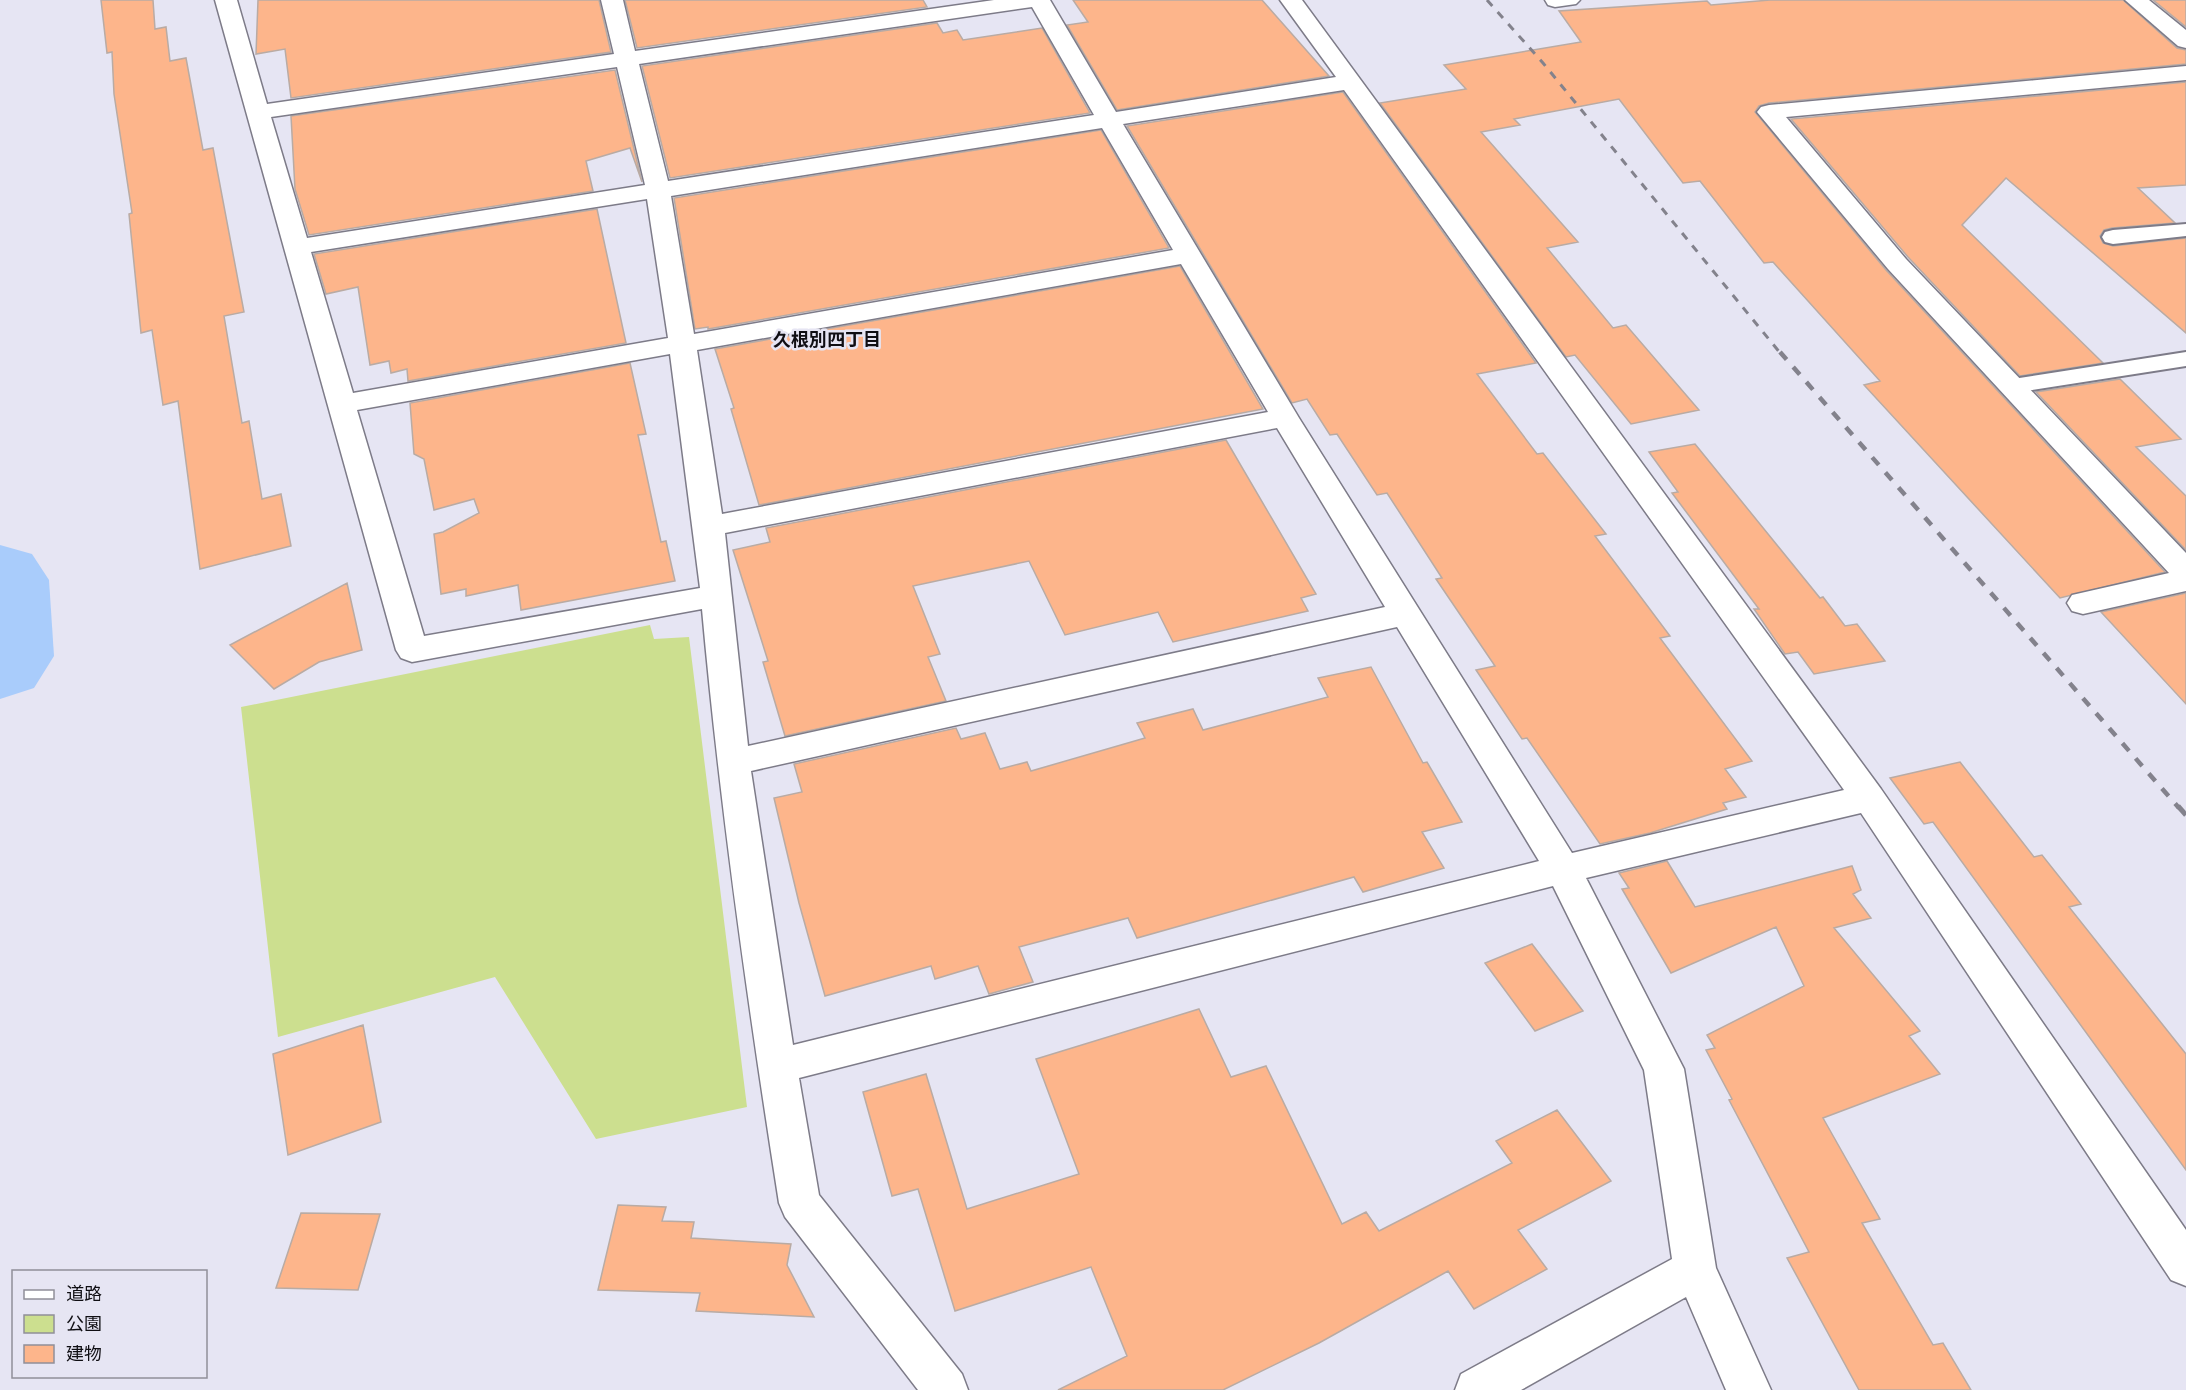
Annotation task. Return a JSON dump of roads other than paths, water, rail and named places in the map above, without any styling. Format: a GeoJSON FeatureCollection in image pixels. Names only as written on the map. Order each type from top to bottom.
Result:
{"type":"FeatureCollection","features":[{"type":"Feature","properties":{"kind":"street"},"geometry":{"type":"LineString","coordinates":[[226,0],[256,112],[412,650],[716,596]]}},
{"type":"Feature","properties":{"kind":"street"},"geometry":{"type":"LineString","coordinates":[[612,0],[658,190],[682,342],[709,526],[733,762],[777,1066],[800,1203],[946,1390]]}},
{"type":"Feature","properties":{"kind":"street"},"geometry":{"type":"LineString","coordinates":[[256,112],[1038,0],[1285,418],[1563,869],[1664,1070],[1695,1269],[1749,1390]]}},
{"type":"Feature","properties":{"kind":"street"},"geometry":{"type":"LineString","coordinates":[[1291,0],[1869,798],[2186,1266]]}},
{"type":"Feature","properties":{"kind":"street"},"geometry":{"type":"LineString","coordinates":[[2136,0],[2186,42]]}},
{"type":"Feature","properties":{"kind":"street"},"geometry":{"type":"LineString","coordinates":[[2186,73],[1769,112],[1897,264],[2186,572]]}},
{"type":"Feature","properties":{"kind":"street"},"geometry":{"type":"LineString","coordinates":[[296,247],[1111,122],[1350,82]]}},
{"type":"Feature","properties":{"kind":"street"},"geometry":{"type":"LineString","coordinates":[[342,404],[682,342],[1188,255]]}},
{"type":"Feature","properties":{"kind":"street"},"geometry":{"type":"LineString","coordinates":[[709,526],[1285,418]]}},
{"type":"Feature","properties":{"kind":"street"},"geometry":{"type":"LineString","coordinates":[[2083,603],[2186,580]]}},
{"type":"Feature","properties":{"kind":"street"},"geometry":{"type":"LineString","coordinates":[[733,762],[1404,614]]}},
{"type":"Feature","properties":{"kind":"street"},"geometry":{"type":"LineString","coordinates":[[777,1066],[1563,869],[1869,798]]}},
{"type":"Feature","properties":{"kind":"street"},"geometry":{"type":"LineString","coordinates":[[1477,1390],[1695,1269]]}},
{"type":"Feature","properties":{"kind":"lane"},"geometry":{"type":"LineString","coordinates":[[2113,237],[2186,230]]}},
{"type":"Feature","properties":{"kind":"lane"},"geometry":{"type":"LineString","coordinates":[[2013,386],[2186,359]]}},
{"type":"Feature","properties":{"kind":"waterway"},"geometry":{"type":"LineString","coordinates":[[0,576],[3,580],[6,656],[0,664]]}},
{"type":"Feature","properties":{"kind":"railway"},"geometry":{"type":"LineString","coordinates":[[1487,0],[1543,63],[1781,354]]}},
{"type":"Feature","properties":{"kind":"railway"},"geometry":{"type":"LineString","coordinates":[[1780,352],[2179,808]]}},
{"type":"Feature","properties":{"kind":"railway"},"geometry":{"type":"LineString","coordinates":[[2178,806],[2186,815]]}},
{"type":"Feature","properties":{"kind":"district","name":"久根別四丁目"},"geometry":{"type":"Point","coordinates":[827,340]}}]}
